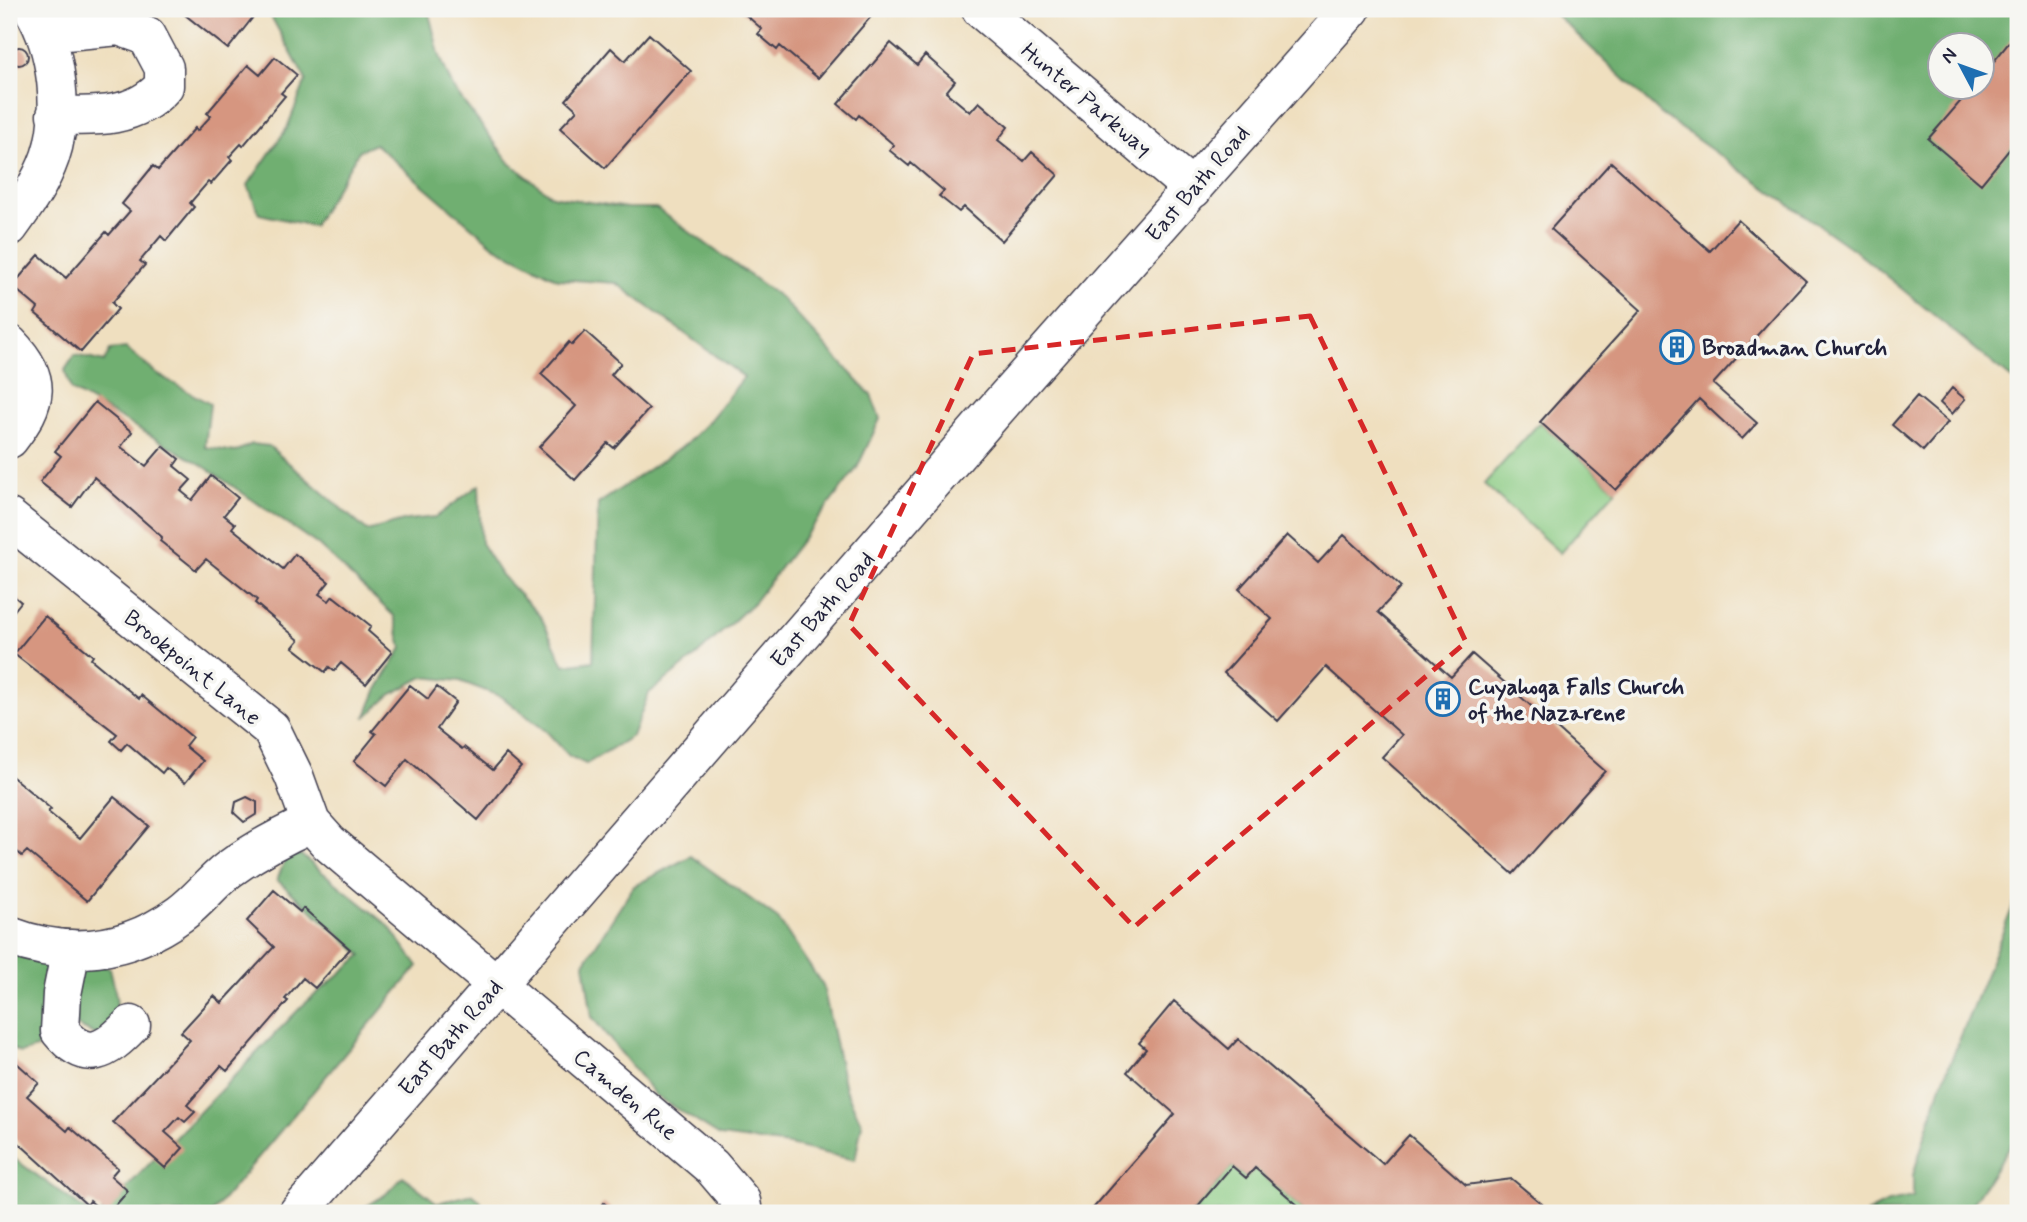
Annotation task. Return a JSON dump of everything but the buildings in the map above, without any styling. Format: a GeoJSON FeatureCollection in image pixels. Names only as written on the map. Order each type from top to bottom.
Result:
{"type":"FeatureCollection","features":[{"type":"Feature","properties":{"kind":"street","name":"Hunter Parkway"},"geometry":{"type":"LineString","coordinates":[[981,9],[1193,189]]}},
{"type":"Feature","properties":{"kind":"street","name":"East Bath Road"},"geometry":{"type":"LineString","coordinates":[[298,1213],[990,416],[1350,9]]}},
{"type":"Feature","properties":{"kind":"street"},"geometry":{"type":"LineString","coordinates":[[9,226],[31,197],[47,163],[56,115],[52,58],[39,21],[119,26],[147,36],[157,50],[164,68],[164,86],[146,102],[109,116],[56,115]]}},
{"type":"Feature","properties":{"kind":"street"},"geometry":{"type":"LineString","coordinates":[[9,344],[27,362],[35,391],[25,419],[9,439]]}},
{"type":"Feature","properties":{"kind":"street","name":"Brookpoint Lane"},"geometry":{"type":"LineString","coordinates":[[9,518],[271,729],[294,776],[311,822],[329,843],[496,984]]}},
{"type":"Feature","properties":{"kind":"street"},"geometry":{"type":"LineString","coordinates":[[9,936],[37,947],[111,948],[147,934],[181,913],[225,872],[311,822]]}},
{"type":"Feature","properties":{"kind":"street"},"geometry":{"type":"LineString","coordinates":[[71,949],[62,994],[60,1031],[72,1045],[89,1051],[110,1047],[131,1025]]}},
{"type":"Feature","properties":{"kind":"street","name":"Camden Rue"},"geometry":{"type":"LineString","coordinates":[[496,984],[712,1167],[741,1201],[743,1213]]}},
{"type":"Feature","properties":{"kind":"highlighted area"},"geometry":{"type":"Polygon","coordinates":[[[1310,316],[1466,642],[1134,927],[849,625],[973,354],[1310,316]]]}},
{"type":"Feature","properties":{"kind":"green space"},"geometry":{"type":"Polygon","coordinates":[[[267,9],[428,9],[439,54],[453,88],[511,164],[552,196],[627,208],[656,208],[780,297],[871,395],[880,419],[857,468],[754,602],[694,658],[649,693],[632,736],[586,764],[569,756],[547,732],[502,697],[460,681],[423,677],[390,695],[365,718],[376,691],[402,648],[394,616],[318,545],[202,465],[71,390],[65,370],[75,355],[104,362],[110,350],[126,348],[157,374],[210,404],[205,447],[235,452],[252,444],[269,446],[367,531],[407,520],[436,517],[479,485],[481,543],[501,575],[541,617],[564,665],[593,661],[598,504],[686,444],[708,422],[744,377],[616,283],[558,279],[494,246],[375,144],[359,151],[313,226],[259,214],[248,185],[287,128],[306,80],[267,9]]]}},
{"type":"Feature","properties":{"kind":"green space"},"geometry":{"type":"Polygon","coordinates":[[[1550,9],[2018,9],[2018,384],[1858,253],[1661,114],[1550,9]]]}},
{"type":"Feature","properties":{"kind":"green space"},"geometry":{"type":"Polygon","coordinates":[[[1540,422],[1616,490],[1560,553],[1484,484],[1540,422]]]}},
{"type":"Feature","properties":{"kind":"green space"},"geometry":{"type":"Polygon","coordinates":[[[287,855],[301,855],[388,925],[418,966],[212,1213],[102,1213],[302,1006],[362,955],[277,880],[287,855]]]}},
{"type":"Feature","properties":{"kind":"green space"},"geometry":{"type":"Polygon","coordinates":[[[691,856],[778,919],[823,986],[845,1089],[862,1124],[855,1160],[789,1145],[720,1136],[656,1096],[592,1017],[584,963],[634,886],[691,856]]]}},
{"type":"Feature","properties":{"kind":"green space"},"geometry":{"type":"Polygon","coordinates":[[[2018,894],[2018,1134],[1966,1213],[1866,1213],[1888,1202],[1913,1197],[1913,1175],[1940,1088],[2018,894]]]}},
{"type":"Feature","properties":{"kind":"green space"},"geometry":{"type":"Polygon","coordinates":[[[9,941],[64,967],[37,1048],[20,1053],[9,1047],[9,941]]]}},
{"type":"Feature","properties":{"kind":"green space"},"geometry":{"type":"Polygon","coordinates":[[[91,962],[110,968],[117,1015],[109,1041],[73,1024],[67,991],[91,962]]]}},
{"type":"Feature","properties":{"kind":"green space"},"geometry":{"type":"Polygon","coordinates":[[[9,1155],[89,1213],[9,1213],[9,1155]]]}},
{"type":"Feature","properties":{"kind":"green space"},"geometry":{"type":"Polygon","coordinates":[[[1232,1166],[1246,1178],[1255,1168],[1307,1213],[1192,1213],[1232,1166]]]}},
{"type":"Feature","properties":{"kind":"green space"},"geometry":{"type":"Polygon","coordinates":[[[403,1176],[437,1203],[472,1194],[481,1201],[479,1213],[356,1213],[386,1194],[403,1176]]]}},
{"type":"Feature","properties":{"kind":"place","name":"Broadman Church"},"geometry":{"type":"Point","coordinates":[1677,347]}},
{"type":"Feature","properties":{"kind":"place","name":"Cuyahoga Falls Church of the Nazarene"},"geometry":{"type":"Point","coordinates":[1443,699]}}]}
